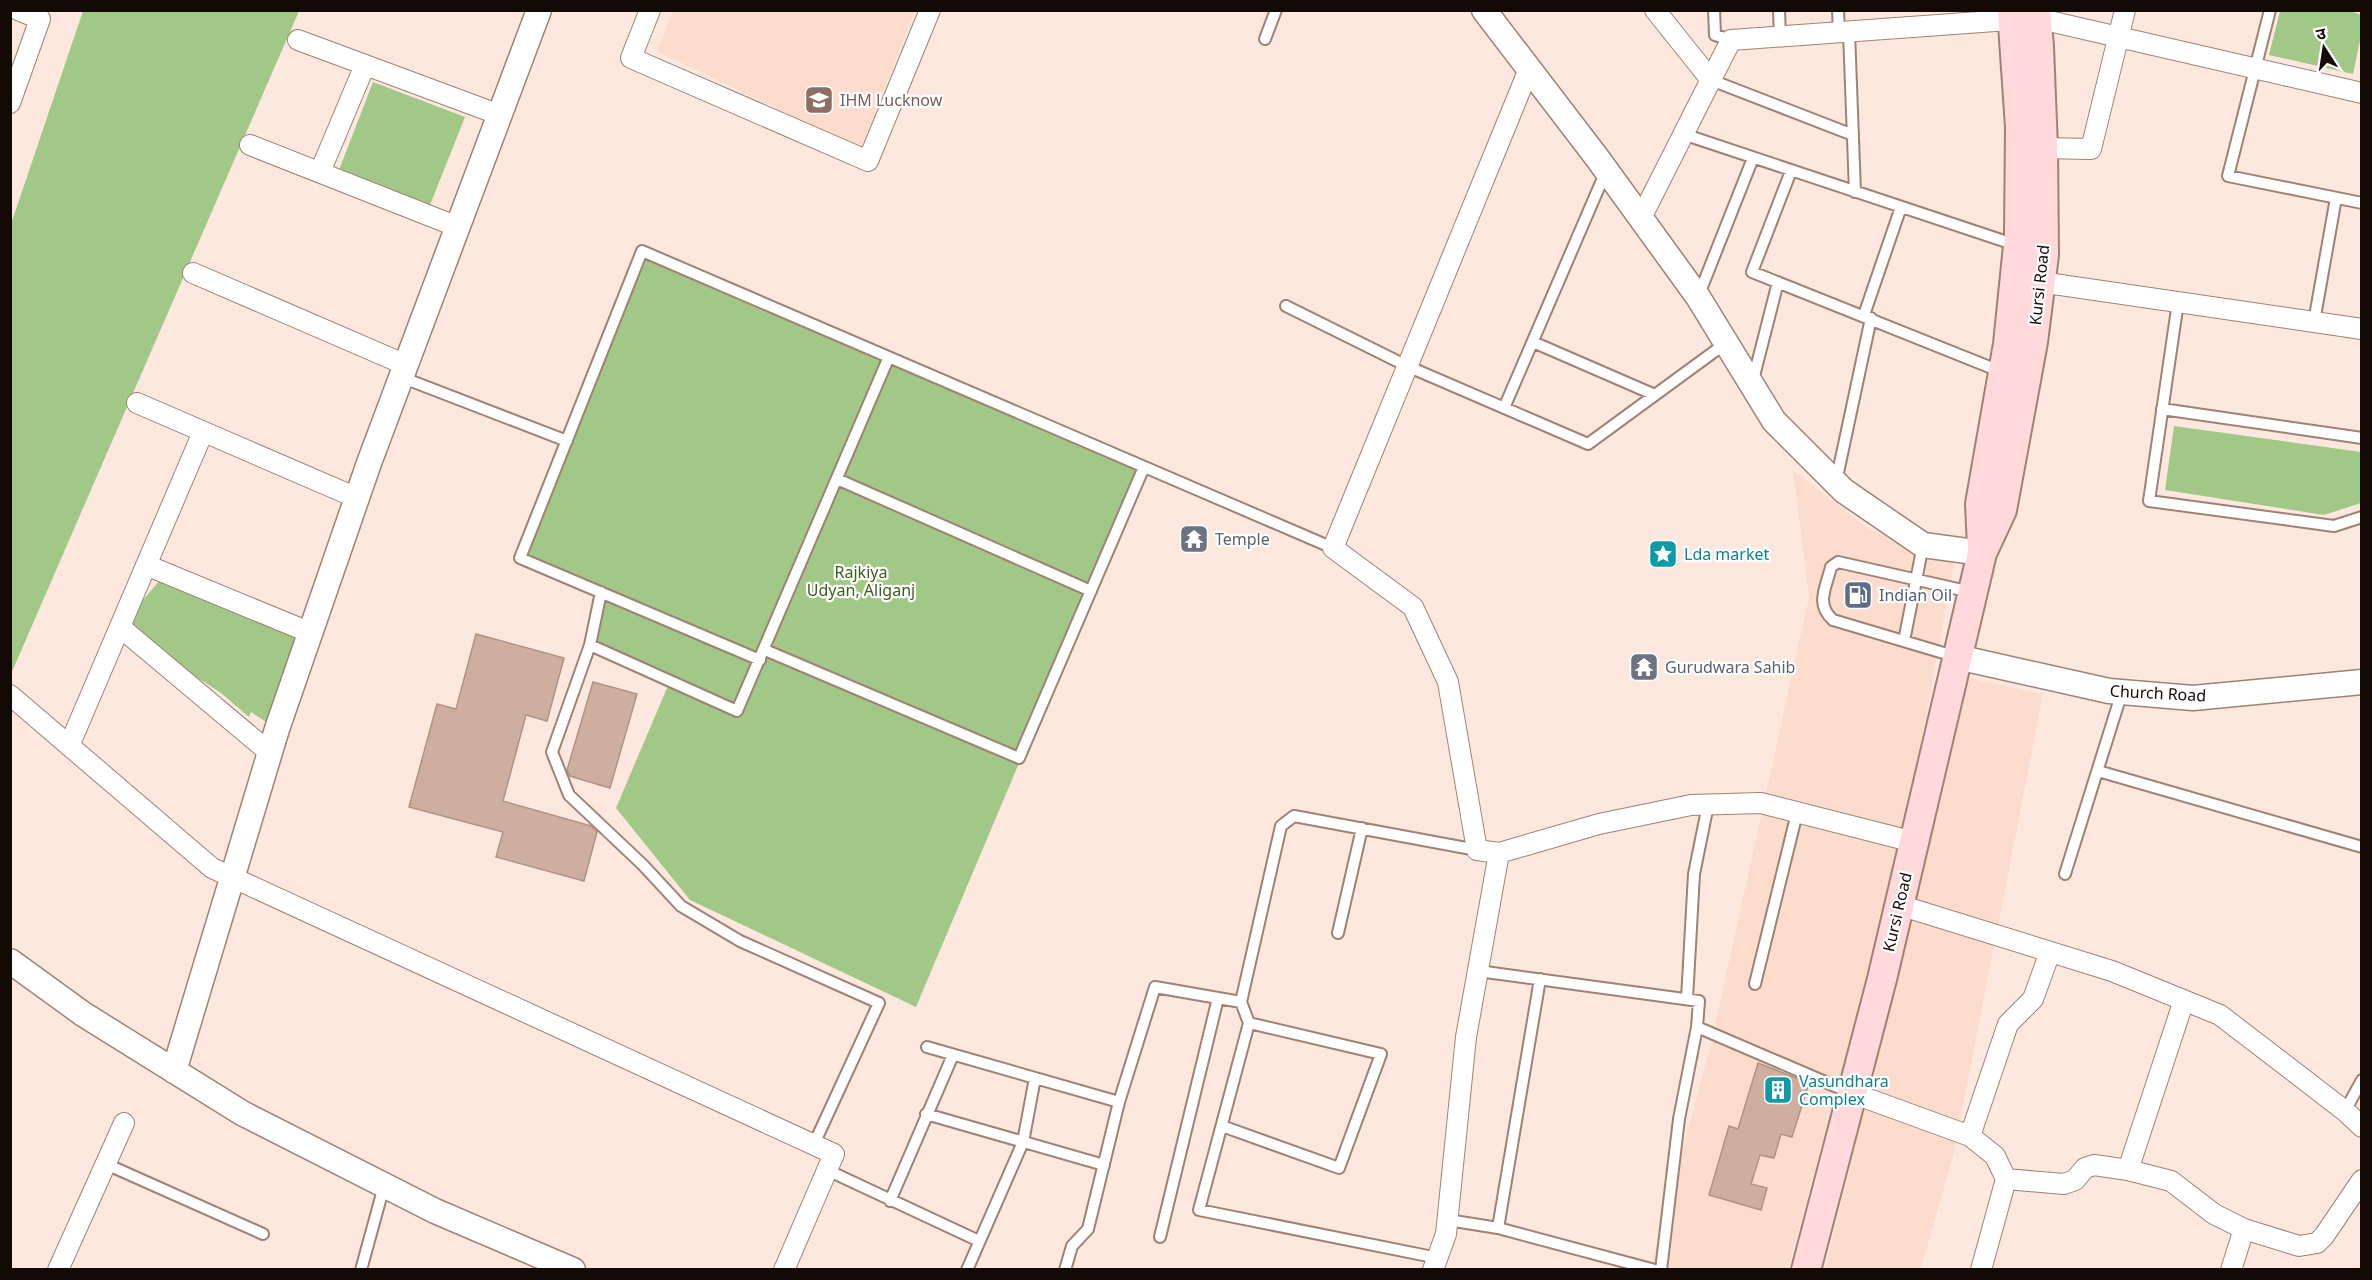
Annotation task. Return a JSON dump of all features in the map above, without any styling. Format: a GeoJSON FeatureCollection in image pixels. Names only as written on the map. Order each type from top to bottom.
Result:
{"type":"FeatureCollection","features":[{"type":"Feature","properties":{"kind":"main road","name":"Kursi Road"},"geometry":{"type":"LineString","coordinates":[[1806,1269],[1899,905],[1982,553],[2002,510],[2033,342],[2044,255],[2043,148],[2024,15]]}},
{"type":"Feature","properties":{"kind":"main road","name":"Kursi Road"},"geometry":{"type":"LineString","coordinates":[[1982,553],[1980,504],[2003,372],[2018,246],[2024,15]]}},
{"type":"Feature","properties":{"kind":"street"},"geometry":{"type":"LineString","coordinates":[[13,91],[39,19],[18,10]]}},
{"type":"Feature","properties":{"kind":"street"},"geometry":{"type":"LineString","coordinates":[[174,1071],[270,753],[357,498],[539,10]]}},
{"type":"Feature","properties":{"kind":"street"},"geometry":{"type":"LineString","coordinates":[[650,10],[631,58],[868,161],[930,10]]}},
{"type":"Feature","properties":{"kind":"street"},"geometry":{"type":"LineString","coordinates":[[1484,10],[1606,170],[1698,297],[1774,421],[1844,491],[1923,545],[1982,553]]}},
{"type":"Feature","properties":{"kind":"street"},"geometry":{"type":"LineString","coordinates":[[1655,10],[1711,80]]}},
{"type":"Feature","properties":{"kind":"street"},"geometry":{"type":"LineString","coordinates":[[2043,148],[2091,149],[2125,10]]}},
{"type":"Feature","properties":{"kind":"street"},"geometry":{"type":"LineString","coordinates":[[1641,218],[1731,40],[2024,15],[2255,68],[2360,88]]}},
{"type":"Feature","properties":{"kind":"street"},"geometry":{"type":"LineString","coordinates":[[298,40],[500,115]]}},
{"type":"Feature","properties":{"kind":"street"},"geometry":{"type":"LineString","coordinates":[[320,172],[365,65]]}},
{"type":"Feature","properties":{"kind":"street"},"geometry":{"type":"LineString","coordinates":[[1529,69],[1333,548],[1413,607],[1448,682],[1477,850],[1499,853],[1599,824],[1691,805],[1761,803],[1914,842]]}},
{"type":"Feature","properties":{"kind":"street"},"geometry":{"type":"LineString","coordinates":[[250,145],[458,226]]}},
{"type":"Feature","properties":{"kind":"street"},"geometry":{"type":"LineString","coordinates":[[193,273],[404,371]]}},
{"type":"Feature","properties":{"kind":"street"},"geometry":{"type":"LineString","coordinates":[[2040,282],[2361,329]]}},
{"type":"Feature","properties":{"kind":"street"},"geometry":{"type":"LineString","coordinates":[[137,403],[357,498]]}},
{"type":"Feature","properties":{"kind":"street"},"geometry":{"type":"LineString","coordinates":[[69,746],[203,432]]}},
{"type":"Feature","properties":{"kind":"street"},"geometry":{"type":"LineString","coordinates":[[146,564],[311,633]]}},
{"type":"Feature","properties":{"kind":"street"},"geometry":{"type":"LineString","coordinates":[[120,627],[270,753]]}},
{"type":"Feature","properties":{"kind":"street","name":"Church Road"},"geometry":{"type":"LineString","coordinates":[[1958,657],[2122,692],[2193,698],[2361,682]]}},
{"type":"Feature","properties":{"kind":"street"},"geometry":{"type":"LineString","coordinates":[[10,695],[212,868],[834,1154],[784,1269]]}},
{"type":"Feature","properties":{"kind":"street"},"geometry":{"type":"LineString","coordinates":[[1435,1264],[1446,1234],[1466,1037],[1499,853]]}},
{"type":"Feature","properties":{"kind":"street"},"geometry":{"type":"LineString","coordinates":[[1899,905],[2112,971],[2220,1015],[2345,1111],[2361,1127]]}},
{"type":"Feature","properties":{"kind":"street"},"geometry":{"type":"LineString","coordinates":[[1970,1136],[2008,1024],[2033,999],[2050,952]]}},
{"type":"Feature","properties":{"kind":"street"},"geometry":{"type":"LineString","coordinates":[[11,961],[83,1014],[242,1113],[435,1211],[573,1269]]}},
{"type":"Feature","properties":{"kind":"street"},"geometry":{"type":"LineString","coordinates":[[2127,1170],[2184,1000]]}},
{"type":"Feature","properties":{"kind":"street"},"geometry":{"type":"LineString","coordinates":[[1852,1093],[1970,1136],[1995,1156],[2006,1179],[1981,1269]]}},
{"type":"Feature","properties":{"kind":"street"},"geometry":{"type":"LineString","coordinates":[[58,1269],[124,1123]]}},
{"type":"Feature","properties":{"kind":"street"},"geometry":{"type":"LineString","coordinates":[[2006,1179],[2064,1184],[2075,1180],[2085,1168],[2094,1165],[2127,1170],[2171,1181],[2214,1214],[2244,1229],[2299,1246],[2317,1243],[2324,1236],[2361,1180]]}},
{"type":"Feature","properties":{"kind":"street"},"geometry":{"type":"LineString","coordinates":[[2231,1269],[2244,1229]]}},
{"type":"Feature","properties":{"kind":"lane"},"geometry":{"type":"LineString","coordinates":[[1265,39],[1276,10]]}},
{"type":"Feature","properties":{"kind":"lane"},"geometry":{"type":"LineString","coordinates":[[1713,10],[1714,35],[1731,40]]}},
{"type":"Feature","properties":{"kind":"lane"},"geometry":{"type":"LineString","coordinates":[[1779,10],[1780,37]]}},
{"type":"Feature","properties":{"kind":"lane"},"geometry":{"type":"LineString","coordinates":[[1838,10],[1844,32],[1853,135],[1855,192]]}},
{"type":"Feature","properties":{"kind":"lane"},"geometry":{"type":"LineString","coordinates":[[2270,10],[2228,176],[2361,203]]}},
{"type":"Feature","properties":{"kind":"lane"},"geometry":{"type":"LineString","coordinates":[[1711,80],[1853,135]]}},
{"type":"Feature","properties":{"kind":"lane"},"geometry":{"type":"LineString","coordinates":[[1683,134],[2018,246]]}},
{"type":"Feature","properties":{"kind":"lane"},"geometry":{"type":"LineString","coordinates":[[1698,297],[1754,158]]}},
{"type":"Feature","properties":{"kind":"lane"},"geometry":{"type":"LineString","coordinates":[[1504,408],[1606,170]]}},
{"type":"Feature","properties":{"kind":"lane"},"geometry":{"type":"LineString","coordinates":[[1791,171],[1752,272],[2003,372]]}},
{"type":"Feature","properties":{"kind":"lane"},"geometry":{"type":"LineString","coordinates":[[2314,322],[2336,198]]}},
{"type":"Feature","properties":{"kind":"lane"},"geometry":{"type":"LineString","coordinates":[[1836,482],[1868,317],[1901,207]]}},
{"type":"Feature","properties":{"kind":"lane"},"geometry":{"type":"LineString","coordinates":[[1144,467],[1019,758],[520,558],[642,251],[1333,548]]}},
{"type":"Feature","properties":{"kind":"lane"},"geometry":{"type":"LineString","coordinates":[[1752,385],[1778,282]]}},
{"type":"Feature","properties":{"kind":"lane"},"geometry":{"type":"LineString","coordinates":[[2178,302],[2149,501],[2334,526],[2361,516]]}},
{"type":"Feature","properties":{"kind":"lane"},"geometry":{"type":"LineString","coordinates":[[1286,306],[1407,366],[1588,444],[1726,343]]}},
{"type":"Feature","properties":{"kind":"lane"},"geometry":{"type":"LineString","coordinates":[[1533,342],[1655,395]]}},
{"type":"Feature","properties":{"kind":"lane"},"geometry":{"type":"LineString","coordinates":[[590,645],[737,711],[763,655],[888,358]]}},
{"type":"Feature","properties":{"kind":"lane"},"geometry":{"type":"LineString","coordinates":[[404,371],[567,441]]}},
{"type":"Feature","properties":{"kind":"lane"},"geometry":{"type":"LineString","coordinates":[[2162,409],[2361,438]]}},
{"type":"Feature","properties":{"kind":"lane"},"geometry":{"type":"LineString","coordinates":[[837,479],[1091,591]]}},
{"type":"Feature","properties":{"kind":"lane"},"geometry":{"type":"LineString","coordinates":[[1904,641],[1923,545]]}},
{"type":"Feature","properties":{"kind":"lane"},"geometry":{"type":"LineString","coordinates":[[1958,657],[1833,620],[1822,605],[1831,567],[1838,562],[1973,592]]}},
{"type":"Feature","properties":{"kind":"lane"},"geometry":{"type":"LineString","coordinates":[[601,592],[590,645],[552,752],[569,795],[644,865],[681,906],[740,941],[879,1003],[814,1144]]}},
{"type":"Feature","properties":{"kind":"lane"},"geometry":{"type":"LineString","coordinates":[[2065,874],[2122,692]]}},
{"type":"Feature","properties":{"kind":"lane"},"geometry":{"type":"LineString","coordinates":[[2098,771],[2361,847]]}},
{"type":"Feature","properties":{"kind":"lane"},"geometry":{"type":"LineString","coordinates":[[1687,999],[1694,874],[1708,805]]}},
{"type":"Feature","properties":{"kind":"lane"},"geometry":{"type":"LineString","coordinates":[[1755,984],[1797,813]]}},
{"type":"Feature","properties":{"kind":"lane"},"geometry":{"type":"LineString","coordinates":[[1435,1264],[1199,1210],[1249,1023],[1241,1002],[1281,826],[1294,816],[1477,850]]}},
{"type":"Feature","properties":{"kind":"lane"},"geometry":{"type":"LineString","coordinates":[[1338,933],[1362,828]]}},
{"type":"Feature","properties":{"kind":"lane"},"geometry":{"type":"LineString","coordinates":[[1478,971],[1700,1001],[1679,1119],[1661,1269]]}},
{"type":"Feature","properties":{"kind":"lane"},"geometry":{"type":"LineString","coordinates":[[1498,1228],[1540,980]]}},
{"type":"Feature","properties":{"kind":"lane"},"geometry":{"type":"LineString","coordinates":[[1065,1269],[1072,1246],[1088,1229],[1119,1102],[1155,987],[1241,1002]]}},
{"type":"Feature","properties":{"kind":"lane"},"geometry":{"type":"LineString","coordinates":[[1160,1237],[1218,998]]}},
{"type":"Feature","properties":{"kind":"lane"},"geometry":{"type":"LineString","coordinates":[[1222,1126],[1339,1168],[1381,1054],[1249,1023]]}},
{"type":"Feature","properties":{"kind":"lane"},"geometry":{"type":"LineString","coordinates":[[1697,1027],[1852,1093]]}},
{"type":"Feature","properties":{"kind":"lane"},"geometry":{"type":"LineString","coordinates":[[927,1047],[1119,1102]]}},
{"type":"Feature","properties":{"kind":"lane"},"geometry":{"type":"LineString","coordinates":[[890,1201],[953,1055]]}},
{"type":"Feature","properties":{"kind":"lane"},"geometry":{"type":"LineString","coordinates":[[968,1269],[1023,1142],[1035,1078]]}},
{"type":"Feature","properties":{"kind":"lane"},"geometry":{"type":"LineString","coordinates":[[2345,1111],[2361,1080]]}},
{"type":"Feature","properties":{"kind":"lane"},"geometry":{"type":"LineString","coordinates":[[926,1114],[1104,1165]]}},
{"type":"Feature","properties":{"kind":"lane"},"geometry":{"type":"LineString","coordinates":[[106,1164],[263,1234]]}},
{"type":"Feature","properties":{"kind":"lane"},"geometry":{"type":"LineString","coordinates":[[827,1170],[979,1241]]}},
{"type":"Feature","properties":{"kind":"lane"},"geometry":{"type":"LineString","coordinates":[[361,1269],[384,1186]]}},
{"type":"Feature","properties":{"kind":"lane"},"geometry":{"type":"LineString","coordinates":[[1448,1220],[1498,1228],[1655,1269]]}},
{"type":"Feature","properties":{"kind":"shaded area","name":"IHM Lucknow"},"geometry":{"type":"Polygon","coordinates":[[[673,11],[915,11],[860,149],[657,51],[673,11]]]}},
{"type":"Feature","properties":{"kind":"shaded area"},"geometry":{"type":"Polygon","coordinates":[[[1793,470],[1867,528],[1954,564],[1909,808],[1788,1269],[1650,1270],[1711,1044],[1809,597],[1793,470]]]}},
{"type":"Feature","properties":{"kind":"shaded area"},"geometry":{"type":"Polygon","coordinates":[[[1968,678],[2043,694],[1954,1152],[1921,1269],[1825,1270],[1968,678]]]}},
{"type":"Feature","properties":{"kind":"green space"},"geometry":{"type":"Polygon","coordinates":[[[83,11],[299,11],[11,674],[11,224],[83,11]]]}},
{"type":"Feature","properties":{"kind":"green space"},"geometry":{"type":"Polygon","coordinates":[[[2280,11],[2351,11],[2361,15],[2361,36],[2353,74],[2269,55],[2280,11]]]}},
{"type":"Feature","properties":{"kind":"green space"},"geometry":{"type":"Polygon","coordinates":[[[373,82],[465,117],[430,205],[339,170],[373,82]]]}},
{"type":"Feature","properties":{"kind":"green space","name":"Rajkiya Udyan, Aliganj"},"geometry":{"type":"Polygon","coordinates":[[[642,251],[1144,467],[916,1007],[690,900],[616,808],[670,681],[590,645],[600,592],[520,558],[642,251]]]}},
{"type":"Feature","properties":{"kind":"green space"},"geometry":{"type":"Polygon","coordinates":[[[2174,426],[2361,452],[2361,503],[2324,515],[2165,490],[2174,426]]]}},
{"type":"Feature","properties":{"kind":"green space"},"geometry":{"type":"Polygon","coordinates":[[[166,573],[311,633],[277,729],[251,712],[249,717],[221,693],[120,627],[166,573]]]}},
{"type":"Feature","properties":{"kind":"building"},"geometry":{"type":"Polygon","coordinates":[[[476,634],[564,658],[547,721],[526,715],[503,801],[591,826],[597,832],[584,881],[496,857],[503,832],[409,807],[437,704],[456,709],[476,634]]]}},
{"type":"Feature","properties":{"kind":"building"},"geometry":{"type":"Polygon","coordinates":[[[593,682],[637,694],[610,788],[570,776],[567,770],[593,682]]]}},
{"type":"Feature","properties":{"kind":"building"},"geometry":{"type":"Polygon","coordinates":[[[1758,1063],[1809,1083],[1792,1137],[1781,1134],[1774,1158],[1760,1155],[1751,1184],[1767,1188],[1761,1210],[1709,1195],[1729,1126],[1738,1129],[1758,1063]]]}},
{"type":"Feature","properties":{"kind":"place","name":"IHM Lucknow"},"geometry":{"type":"Point","coordinates":[819,100]}},
{"type":"Feature","properties":{"kind":"place","name":"Temple"},"geometry":{"type":"Point","coordinates":[1194,539]}},
{"type":"Feature","properties":{"kind":"place","name":"Lda market"},"geometry":{"type":"Point","coordinates":[1663,554]}},
{"type":"Feature","properties":{"kind":"place","name":"Indian Oil"},"geometry":{"type":"Point","coordinates":[1858,595]}},
{"type":"Feature","properties":{"kind":"place","name":"Gurudwara Sahib"},"geometry":{"type":"Point","coordinates":[1644,667]}},
{"type":"Feature","properties":{"kind":"place","name":"Vasundhara Complex"},"geometry":{"type":"Point","coordinates":[1778,1090]}}]}
